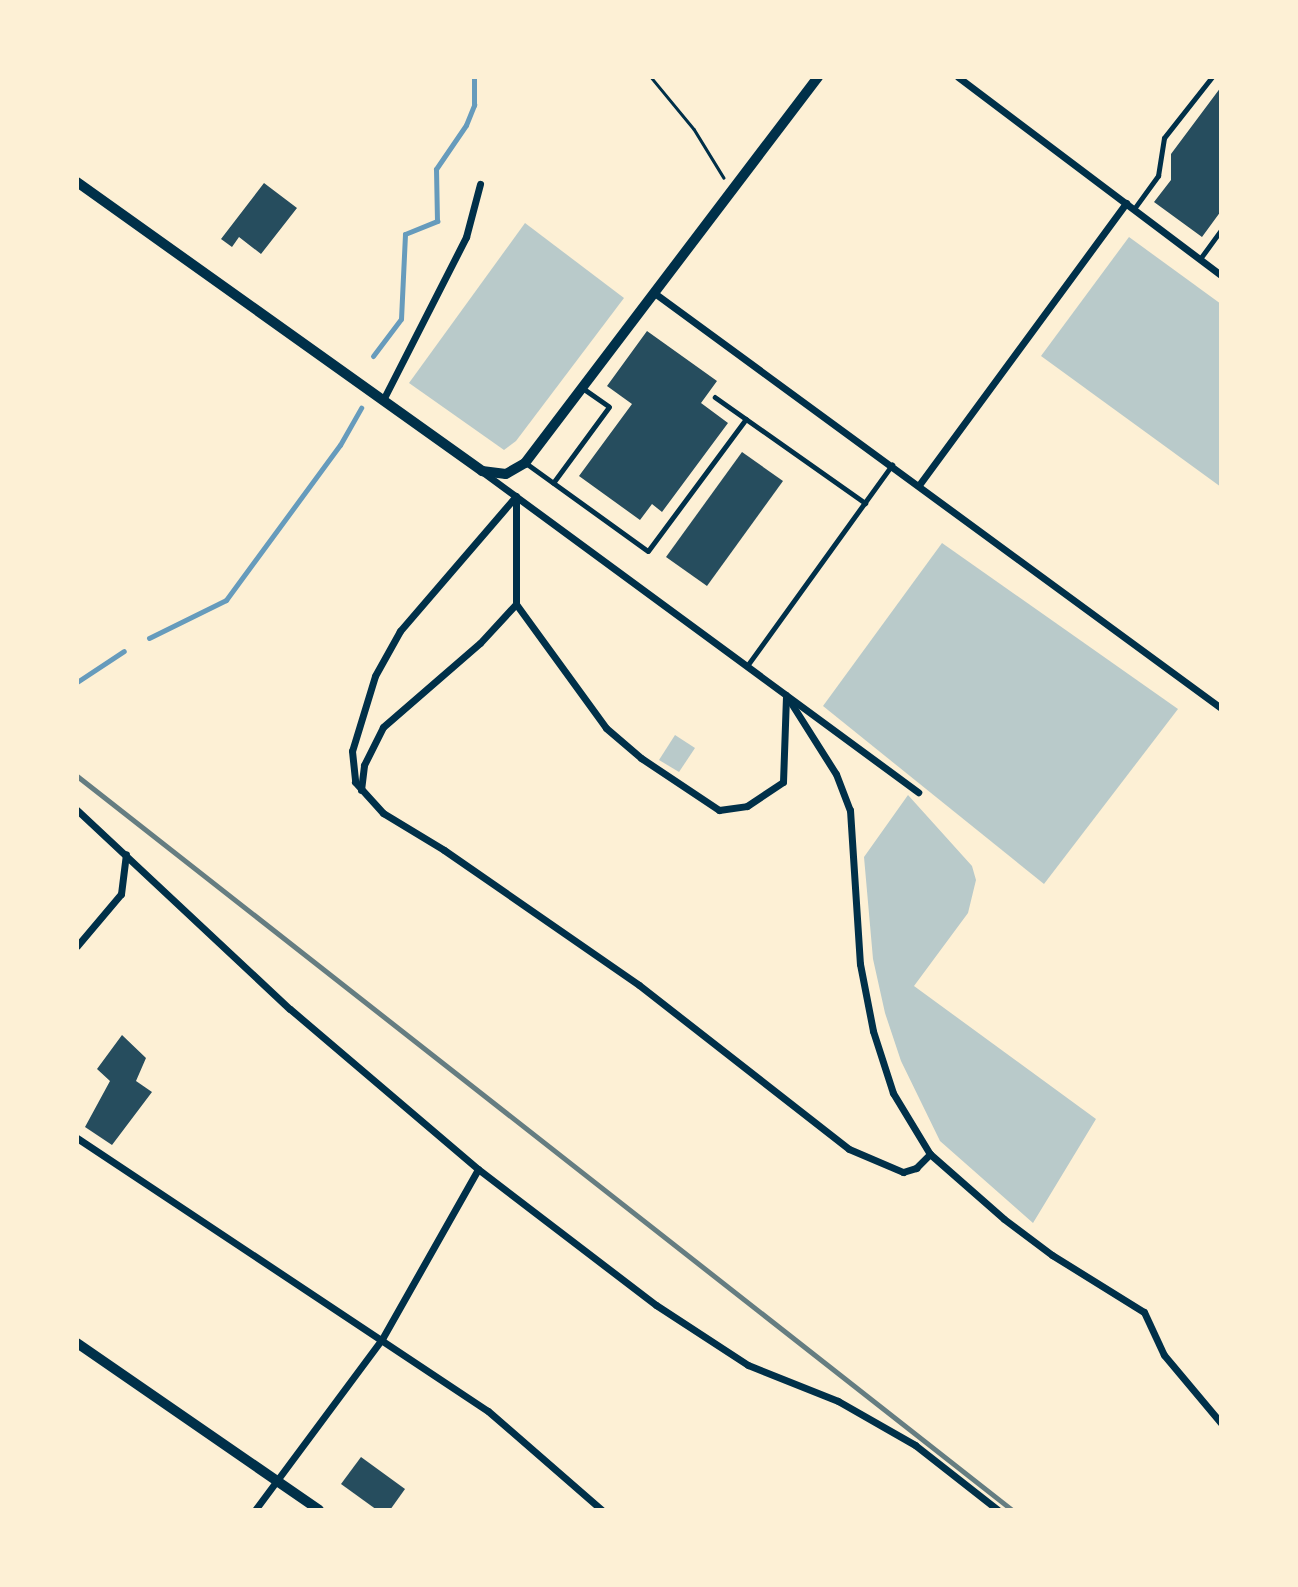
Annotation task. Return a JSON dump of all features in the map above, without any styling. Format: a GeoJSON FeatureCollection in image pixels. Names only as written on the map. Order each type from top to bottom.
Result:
{"type":"FeatureCollection","features":[{"type":"Feature","properties":{"kind":"street"},"geometry":{"type":"LineString","coordinates":[[482,471],[506,474],[525,463],[818,77]]}},
{"type":"Feature","properties":{"kind":"street"},"geometry":{"type":"LineString","coordinates":[[958,77],[1221,275]]}},
{"type":"Feature","properties":{"kind":"street"},"geometry":{"type":"LineString","coordinates":[[77,182],[482,471],[918,792]]}},
{"type":"Feature","properties":{"kind":"street"},"geometry":{"type":"LineString","coordinates":[[383,400],[466,237],[480,184]]}},
{"type":"Feature","properties":{"kind":"street"},"geometry":{"type":"LineString","coordinates":[[919,485],[1126,203]]}},
{"type":"Feature","properties":{"kind":"street"},"geometry":{"type":"LineString","coordinates":[[653,292],[1215,700],[1221,708]]}},
{"type":"Feature","properties":{"kind":"street"},"geometry":{"type":"LineString","coordinates":[[516,496],[516,604],[606,728],[641,758],[719,810],[747,806],[783,782],[786,695]]}},
{"type":"Feature","properties":{"kind":"street"},"geometry":{"type":"LineString","coordinates":[[516,496],[400,631],[375,676],[352,751],[355,782],[383,813],[444,849],[639,985],[849,1149],[903,1172],[916,1168],[930,1154]]}},
{"type":"Feature","properties":{"kind":"street"},"geometry":{"type":"LineString","coordinates":[[361,790],[364,765],[383,727],[480,643],[516,604]]}},
{"type":"Feature","properties":{"kind":"street"},"geometry":{"type":"LineString","coordinates":[[1215,700],[1221,692]]}},
{"type":"Feature","properties":{"kind":"street"},"geometry":{"type":"LineString","coordinates":[[786,695],[836,774],[850,810],[860,964],[873,1031],[892,1093],[930,1154],[1052,1255],[1144,1312],[1164,1355],[1221,1423]]}},
{"type":"Feature","properties":{"kind":"street"},"geometry":{"type":"LineString","coordinates":[[77,810],[290,1009],[478,1169],[656,1306],[748,1364],[838,1401],[915,1445],[998,1510]]}},
{"type":"Feature","properties":{"kind":"street"},"geometry":{"type":"LineString","coordinates":[[77,946],[121,894],[126,853]]}},
{"type":"Feature","properties":{"kind":"street"},"geometry":{"type":"LineString","coordinates":[[77,1138],[488,1411],[602,1510]]}},
{"type":"Feature","properties":{"kind":"street"},"geometry":{"type":"LineString","coordinates":[[255,1510],[382,1339],[478,1169]]}},
{"type":"Feature","properties":{"kind":"street"},"geometry":{"type":"LineString","coordinates":[[77,1343],[319,1510]]}},
{"type":"Feature","properties":{"kind":"lane"},"geometry":{"type":"LineString","coordinates":[[1134,209],[1158,176],[1164,138],[1212,77]]}},
{"type":"Feature","properties":{"kind":"lane"},"geometry":{"type":"LineString","coordinates":[[1200,259],[1221,230]]}},
{"type":"Feature","properties":{"kind":"lane"},"geometry":{"type":"LineString","coordinates":[[553,483],[609,407],[582,387]]}},
{"type":"Feature","properties":{"kind":"lane"},"geometry":{"type":"LineString","coordinates":[[715,397],[865,503]]}},
{"type":"Feature","properties":{"kind":"lane"},"geometry":{"type":"LineString","coordinates":[[525,463],[648,551],[746,419]]}},
{"type":"Feature","properties":{"kind":"lane"},"geometry":{"type":"LineString","coordinates":[[747,666],[892,465]]}},
{"type":"Feature","properties":{"kind":"path"},"geometry":{"type":"LineString","coordinates":[[651,77],[694,129],[731,191]]}},
{"type":"Feature","properties":{"kind":"shaded area"},"geometry":{"type":"Polygon","coordinates":[[[525,223],[624,298],[516,441],[504,450],[409,383],[525,223]]]}},
{"type":"Feature","properties":{"kind":"shaded area"},"geometry":{"type":"Polygon","coordinates":[[[1129,237],[1221,304],[1221,487],[1041,356],[1129,237]]]}},
{"type":"Feature","properties":{"kind":"shaded area"},"geometry":{"type":"Polygon","coordinates":[[[942,543],[1178,709],[1044,884],[823,706],[942,543]]]}},
{"type":"Feature","properties":{"kind":"shaded area"},"geometry":{"type":"Polygon","coordinates":[[[675,735],[695,748],[679,772],[659,760],[675,735]]]}},
{"type":"Feature","properties":{"kind":"shaded area"},"geometry":{"type":"Polygon","coordinates":[[[908,795],[972,866],[976,880],[968,913],[914,986],[1096,1119],[1033,1223],[940,1141],[901,1061],[885,1013],[873,959],[864,857],[908,795]]]}},
{"type":"Feature","properties":{"kind":"building"},"geometry":{"type":"Polygon","coordinates":[[[1221,87],[1221,211],[1202,237],[1154,202],[1171,180],[1171,154],[1221,87]]]}},
{"type":"Feature","properties":{"kind":"building"},"geometry":{"type":"Polygon","coordinates":[[[264,183],[297,208],[261,254],[239,237],[232,247],[221,239],[264,183]]]}},
{"type":"Feature","properties":{"kind":"building"},"geometry":{"type":"Polygon","coordinates":[[[647,331],[717,381],[701,403],[728,423],[662,512],[652,504],[640,520],[579,476],[632,404],[607,386],[647,331]]]}},
{"type":"Feature","properties":{"kind":"building"},"geometry":{"type":"Polygon","coordinates":[[[742,452],[783,481],[707,586],[666,557],[742,452]]]}},
{"type":"Feature","properties":{"kind":"building"},"geometry":{"type":"Polygon","coordinates":[[[122,1035],[146,1058],[136,1081],[152,1092],[112,1145],[85,1127],[110,1081],[97,1069],[122,1035]]]}},
{"type":"Feature","properties":{"kind":"building"},"geometry":{"type":"Polygon","coordinates":[[[361,1457],[405,1489],[390,1510],[377,1510],[341,1484],[361,1457]]]}},
{"type":"Feature","properties":{"kind":"waterway"},"geometry":{"type":"LineString","coordinates":[[373,356],[401,319],[405,234],[437,221],[436,169],[466,125],[474,105],[474,77]]}},
{"type":"Feature","properties":{"kind":"waterway"},"geometry":{"type":"LineString","coordinates":[[149,638],[226,600],[340,445],[361,408]]}},
{"type":"Feature","properties":{"kind":"waterway"},"geometry":{"type":"LineString","coordinates":[[77,682],[124,651]]}},
{"type":"Feature","properties":{"kind":"railway"},"geometry":{"type":"LineString","coordinates":[[77,776],[1012,1510]]}}]}
